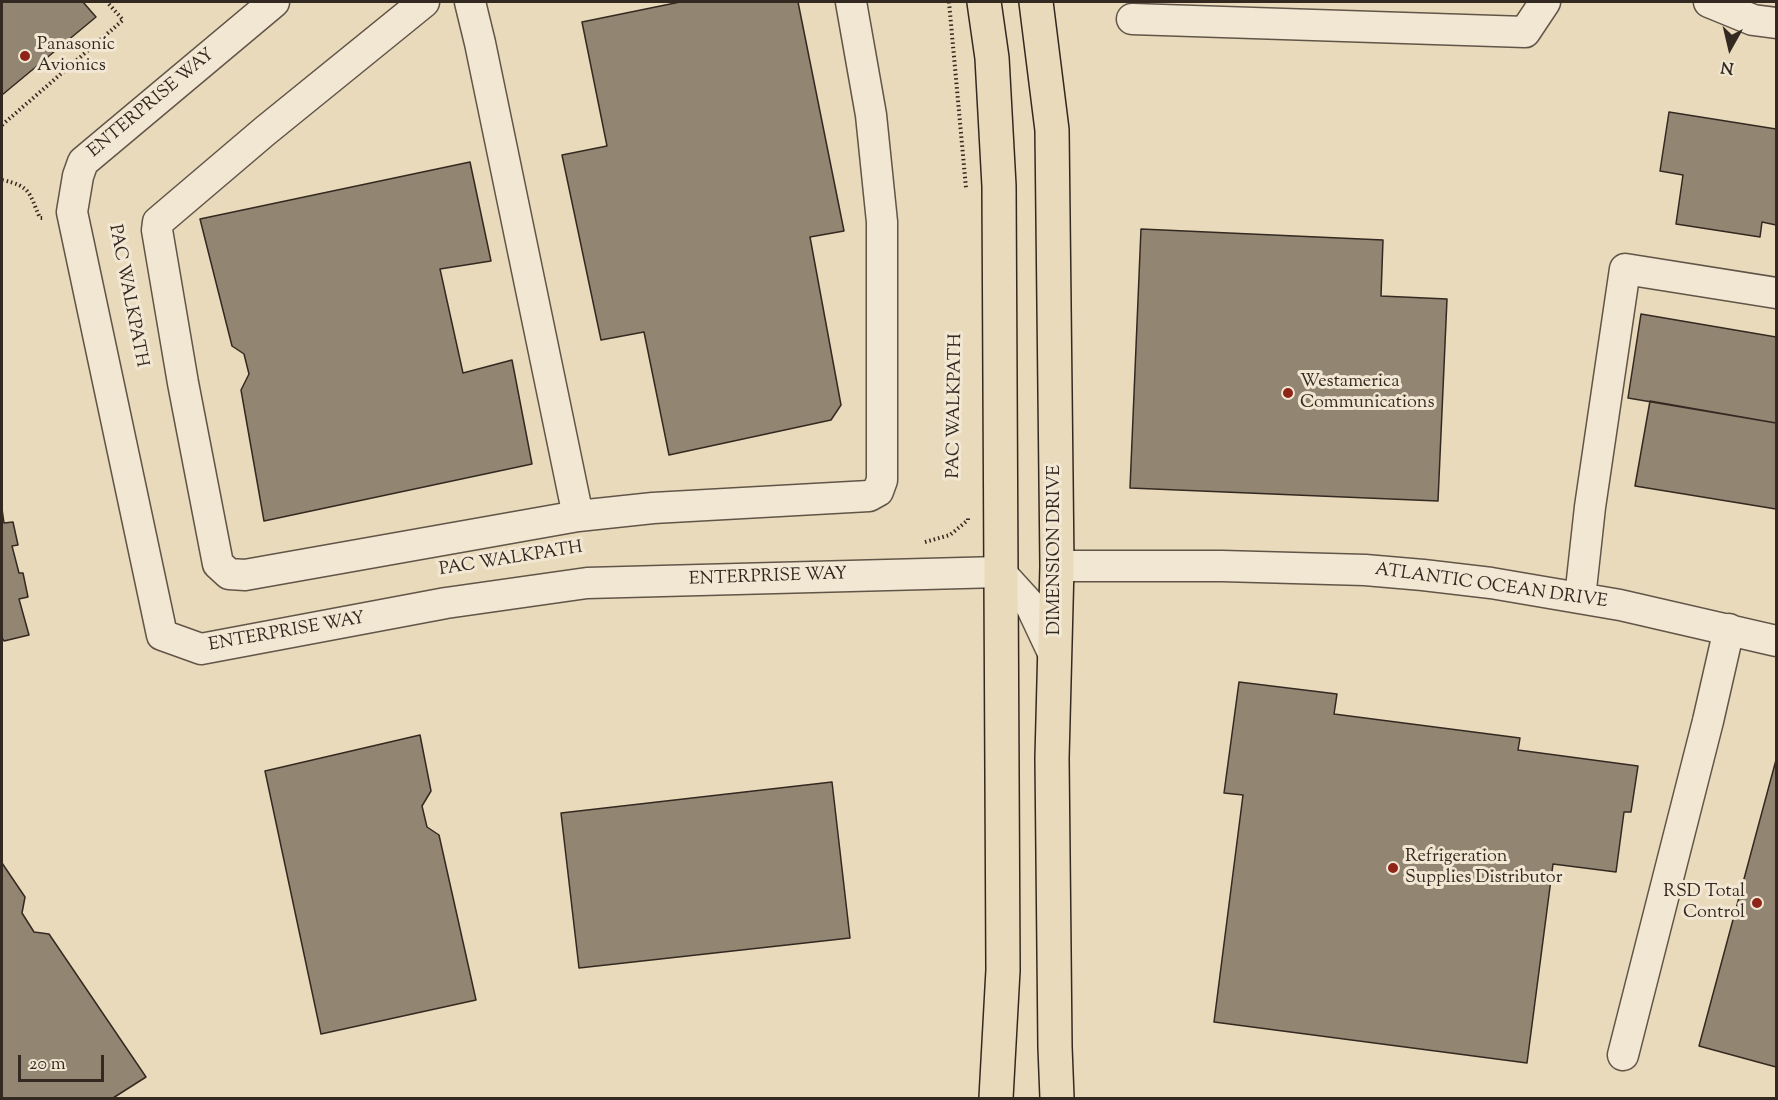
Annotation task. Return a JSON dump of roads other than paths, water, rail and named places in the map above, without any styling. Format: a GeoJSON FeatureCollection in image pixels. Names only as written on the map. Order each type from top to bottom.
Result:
{"type":"FeatureCollection","features":[{"type":"Feature","properties":{"kind":"main road"},"geometry":{"type":"LineString","coordinates":[[984,2],[992,58],[999,186],[1003,970],[996,1098]]}},
{"type":"Feature","properties":{"kind":"main road","name":"DIMENSION DRIVE"},"geometry":{"type":"LineString","coordinates":[[1036,2],[1052,130],[1057,566],[1052,833],[1057,1098]]}},
{"type":"Feature","properties":{"kind":"street","name":"ENTERPRISE WAY"},"geometry":{"type":"LineString","coordinates":[[274,2],[83,162],[72,212],[162,635],[201,649],[446,603],[587,583],[1000,572]]}},
{"type":"Feature","properties":{"kind":"street"},"geometry":{"type":"LineString","coordinates":[[424,2],[265,131],[158,222],[157,230],[183,383],[218,564],[229,574],[245,575],[578,516],[653,508],[869,496],[878,490],[882,480],[882,222],[871,115],[851,2]]}},
{"type":"Feature","properties":{"kind":"street"},"geometry":{"type":"LineString","coordinates":[[470,2],[578,516]]}},
{"type":"Feature","properties":{"kind":"street"},"geometry":{"type":"LineString","coordinates":[[1132,19],[1525,32],[1545,2]]}},
{"type":"Feature","properties":{"kind":"street"},"geometry":{"type":"LineString","coordinates":[[1709,2],[1753,20],[1776,24]]}},
{"type":"Feature","properties":{"kind":"street"},"geometry":{"type":"LineString","coordinates":[[1580,598],[1590,507],[1625,269],[1776,293]]}},
{"type":"Feature","properties":{"kind":"street","name":"ATLANTIC OCEAN DRIVE"},"geometry":{"type":"LineString","coordinates":[[1057,566],[1222,566],[1365,570],[1491,584],[1580,598],[1776,641]]}},
{"type":"Feature","properties":{"kind":"street"},"geometry":{"type":"LineString","coordinates":[[1000,572],[1031,606],[1055,657]]}},
{"type":"Feature","properties":{"kind":"street"},"geometry":{"type":"LineString","coordinates":[[1623,1055],[1708,722],[1729,629]]}},
{"type":"Feature","properties":{"kind":"place","name":"Panasonic Avionics"},"geometry":{"type":"Point","coordinates":[25,56]}},
{"type":"Feature","properties":{"kind":"place","name":"Westamerica Communications"},"geometry":{"type":"Point","coordinates":[1288,393]}},
{"type":"Feature","properties":{"kind":"place","name":"Refrigeration Supplies Distributor"},"geometry":{"type":"Point","coordinates":[1393,868]}},
{"type":"Feature","properties":{"kind":"place","name":"RSD Total Control"},"geometry":{"type":"Point","coordinates":[1757,903]}}]}
